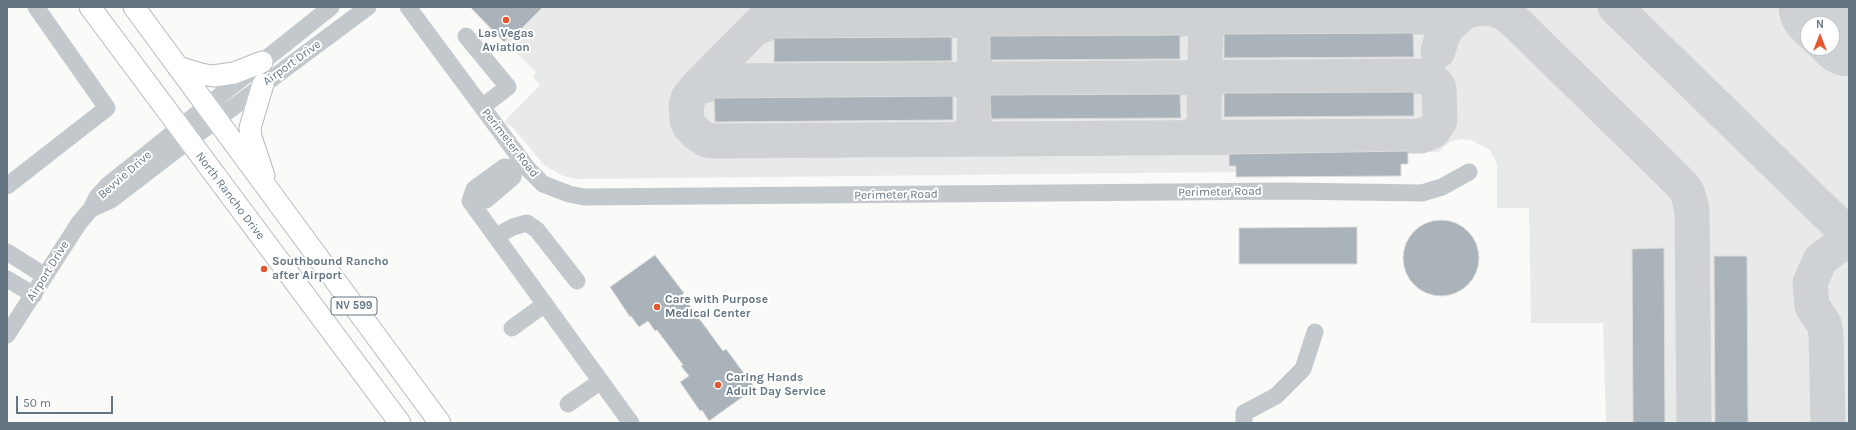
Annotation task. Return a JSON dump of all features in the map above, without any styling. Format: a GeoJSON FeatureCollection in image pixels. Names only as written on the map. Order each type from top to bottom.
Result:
{"type":"FeatureCollection","features":[{"type":"Feature","properties":{"kind":"main road","name":"North Rancho Drive"},"geometry":{"type":"LineString","coordinates":[[90,7],[400,423]]}},
{"type":"Feature","properties":{"kind":"main road","name":"NV 599"},"geometry":{"type":"LineString","coordinates":[[134,7],[440,423]]}},
{"type":"Feature","properties":{"kind":"main road"},"geometry":{"type":"LineString","coordinates":[[178,67],[213,76],[234,73],[262,62]]}},
{"type":"Feature","properties":{"kind":"main road"},"geometry":{"type":"LineString","coordinates":[[264,84],[250,128],[251,137],[257,150],[267,188]]}},
{"type":"Feature","properties":{"kind":"street"},"geometry":{"type":"LineString","coordinates":[[10,178],[107,108],[36,7]]}},
{"type":"Feature","properties":{"kind":"street","name":"Airport Drive"},"geometry":{"type":"LineString","coordinates":[[212,113],[262,62],[331,7]]}},
{"type":"Feature","properties":{"kind":"street","name":"Airport Drive"},"geometry":{"type":"LineString","coordinates":[[212,113],[264,84],[368,7]]}},
{"type":"Feature","properties":{"kind":"street","name":"Perimeter Road"},"geometry":{"type":"LineString","coordinates":[[408,7],[482,107],[518,166],[542,184],[569,194],[584,197],[1288,191],[1422,193],[1442,187],[1469,172]]}},
{"type":"Feature","properties":{"kind":"street"},"geometry":{"type":"LineString","coordinates":[[466,36],[508,87],[482,107]]}},
{"type":"Feature","properties":{"kind":"street","name":"Bevvie Drive"},"geometry":{"type":"LineString","coordinates":[[91,209],[96,197],[108,185],[184,135],[212,113]]}},
{"type":"Feature","properties":{"kind":"street"},"geometry":{"type":"LineString","coordinates":[[518,166],[514,177],[486,200],[470,201],[631,423]]}},
{"type":"Feature","properties":{"kind":"street","name":"Airport Drive"},"geometry":{"type":"LineString","coordinates":[[7,335],[34,295],[79,222],[91,209]]}},
{"type":"Feature","properties":{"kind":"street"},"geometry":{"type":"LineString","coordinates":[[496,236],[513,227],[527,222],[537,230],[577,281]]}},
{"type":"Feature","properties":{"kind":"street"},"geometry":{"type":"LineString","coordinates":[[7,252],[45,276]]}},
{"type":"Feature","properties":{"kind":"street"},"geometry":{"type":"LineString","coordinates":[[7,279],[34,295]]}},
{"type":"Feature","properties":{"kind":"street"},"geometry":{"type":"LineString","coordinates":[[512,328],[545,304]]}},
{"type":"Feature","properties":{"kind":"street"},"geometry":{"type":"LineString","coordinates":[[1244,423],[1244,413],[1276,396],[1303,369],[1315,332]]}},
{"type":"Feature","properties":{"kind":"street"},"geometry":{"type":"LineString","coordinates":[[568,404],[601,381]]}},
{"type":"Feature","properties":{"kind":"shaded area"},"geometry":{"type":"Polygon","coordinates":[[[470,7],[1849,7],[1849,423],[1606,423],[1603,323],[1531,323],[1529,208],[1497,208],[1497,164],[1490,150],[1471,140],[1462,139],[1452,141],[1443,147],[1439,152],[1239,154],[1238,172],[576,179],[563,176],[544,165],[513,128],[504,122],[540,85],[533,77],[536,72],[470,7]]]}},
{"type":"Feature","properties":{"kind":"building","name":"Las Vegas Aviation"},"geometry":{"type":"Polygon","coordinates":[[[470,7],[543,7],[515,35],[512,33],[504,42],[470,7]]]}},
{"type":"Feature","properties":{"kind":"building"},"geometry":{"type":"Polygon","coordinates":[[[1413,33],[1414,57],[1224,58],[1224,34],[1413,33]]]}},
{"type":"Feature","properties":{"kind":"building"},"geometry":{"type":"Polygon","coordinates":[[[1180,35],[1180,59],[990,60],[990,36],[1180,35]]]}},
{"type":"Feature","properties":{"kind":"building"},"geometry":{"type":"Polygon","coordinates":[[[952,37],[952,61],[774,62],[774,38],[952,37]]]}},
{"type":"Feature","properties":{"kind":"building"},"geometry":{"type":"Polygon","coordinates":[[[1414,92],[1414,116],[1224,117],[1224,93],[1414,92]]]}},
{"type":"Feature","properties":{"kind":"building"},"geometry":{"type":"Polygon","coordinates":[[[1180,94],[1181,118],[991,119],[990,95],[1180,94]]]}},
{"type":"Feature","properties":{"kind":"building"},"geometry":{"type":"Polygon","coordinates":[[[953,96],[953,120],[715,122],[714,98],[953,96]]]}},
{"type":"Feature","properties":{"kind":"building"},"geometry":{"type":"Polygon","coordinates":[[[1408,151],[1408,164],[1401,164],[1401,176],[1236,177],[1236,166],[1229,166],[1229,154],[1408,151]]]}},
{"type":"Feature","properties":{"kind":"building"},"geometry":{"type":"Polygon","coordinates":[[[1434,220],[1448,220],[1462,226],[1473,237],[1479,251],[1479,265],[1476,273],[1468,285],[1462,290],[1448,296],[1434,296],[1420,290],[1409,279],[1403,265],[1403,251],[1409,237],[1420,226],[1434,220]]]}},
{"type":"Feature","properties":{"kind":"building"},"geometry":{"type":"Polygon","coordinates":[[[1357,227],[1357,264],[1239,264],[1239,228],[1357,227]]]}},
{"type":"Feature","properties":{"kind":"building"},"geometry":{"type":"Polygon","coordinates":[[[1664,248],[1665,423],[1633,423],[1632,249],[1664,248]]]}},
{"type":"Feature","properties":{"kind":"building","name":"Care with Purpose Medical Center"},"geometry":{"type":"Polygon","coordinates":[[[655,255],[684,293],[682,295],[723,351],[726,349],[755,388],[709,421],[702,410],[700,411],[680,382],[689,376],[681,366],[683,365],[657,330],[655,331],[648,321],[639,327],[631,316],[630,317],[610,287],[655,255]]]}},
{"type":"Feature","properties":{"kind":"building"},"geometry":{"type":"Polygon","coordinates":[[[1714,256],[1747,256],[1748,423],[1715,423],[1714,256]]]}},
{"type":"Feature","properties":{"kind":"taxiway"},"geometry":{"type":"LineString","coordinates":[[697,87],[726,81],[1421,76],[1433,80],[1439,88],[1440,120],[1433,131],[1421,136],[707,140],[697,134],[689,125],[686,107],[688,98],[697,87],[776,7]]}},
{"type":"Feature","properties":{"kind":"taxiway"},"geometry":{"type":"LineString","coordinates":[[960,139],[970,133],[974,122],[975,7]]}},
{"type":"Feature","properties":{"kind":"taxiway"},"geometry":{"type":"LineString","coordinates":[[1189,137],[1201,131],[1204,123],[1206,7]]}},
{"type":"Feature","properties":{"kind":"taxiway"},"geometry":{"type":"LineString","coordinates":[[753,30],[765,24],[776,22],[1421,17],[1432,13],[1437,7]]}},
{"type":"Feature","properties":{"kind":"taxiway"},"geometry":{"type":"LineString","coordinates":[[1500,7],[1667,170],[1683,186],[1688,194],[1692,210],[1694,423]]}},
{"type":"Feature","properties":{"kind":"taxiway"},"geometry":{"type":"LineString","coordinates":[[1615,7],[1849,235]]}},
{"type":"Feature","properties":{"kind":"taxiway"},"geometry":{"type":"LineString","coordinates":[[1438,51],[1447,27],[1467,11],[1489,8],[1502,12],[1511,18]]}},
{"type":"Feature","properties":{"kind":"taxiway"},"geometry":{"type":"LineString","coordinates":[[1828,423],[1826,333],[1824,324],[1812,306],[1810,283],[1820,260],[1838,246],[1849,243]]}},
{"type":"Feature","properties":{"kind":"runway"},"geometry":{"type":"LineString","coordinates":[[1822,7],[1849,33]]}},
{"type":"Feature","properties":{"kind":"place","name":"Las Vegas Aviation"},"geometry":{"type":"Point","coordinates":[506,20]}},
{"type":"Feature","properties":{"kind":"place","name":"Southbound Rancho after Airport"},"geometry":{"type":"Point","coordinates":[264,269]}},
{"type":"Feature","properties":{"kind":"place","name":"Care with Purpose Medical Center"},"geometry":{"type":"Point","coordinates":[657,307]}},
{"type":"Feature","properties":{"kind":"place","name":"Caring Hands Adult Day Service"},"geometry":{"type":"Point","coordinates":[718,385]}}]}
